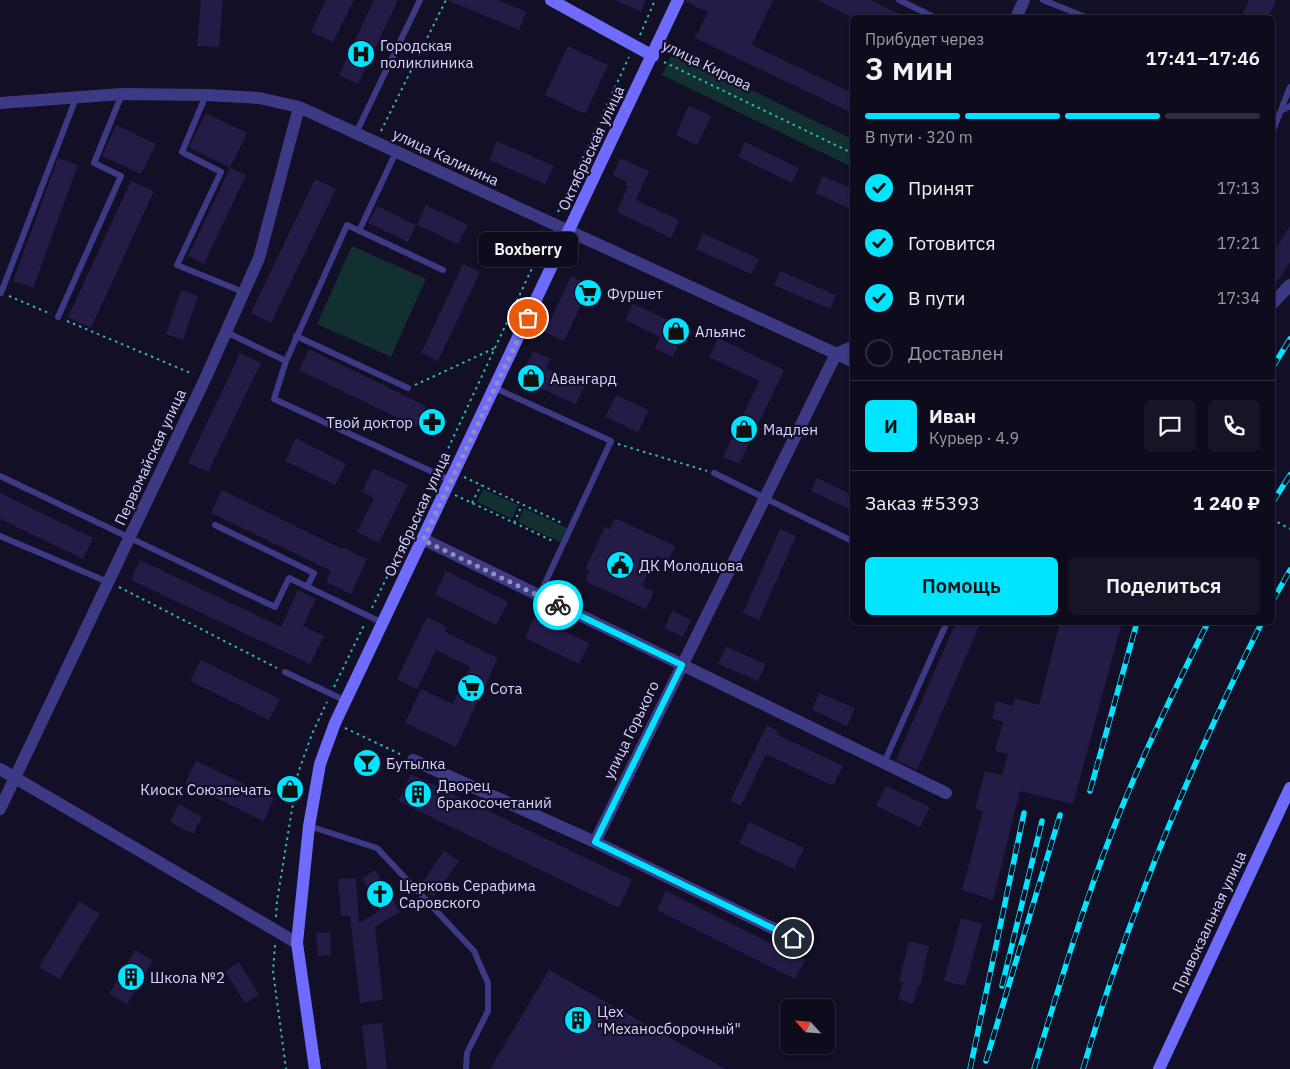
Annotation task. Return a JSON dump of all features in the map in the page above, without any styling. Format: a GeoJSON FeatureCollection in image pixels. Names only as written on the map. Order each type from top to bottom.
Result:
{"type":"FeatureCollection","features":[{"type":"Feature","properties":{"kind":"main road","name":"улица Кирова"},"geometry":{"type":"LineString","coordinates":[[551,0],[653,56]]}},
{"type":"Feature","properties":{"kind":"main road","name":"Октябрьская улица"},"geometry":{"type":"LineString","coordinates":[[315,1069],[297,943],[309,826],[320,764],[335,723],[451,482],[678,0]]}},
{"type":"Feature","properties":{"kind":"main road","name":"Привокзальная улица"},"geometry":{"type":"LineString","coordinates":[[1159,1069],[1290,788]]}},
{"type":"Feature","properties":{"kind":"street"},"geometry":{"type":"LineString","coordinates":[[1017,15],[1024,0]]}},
{"type":"Feature","properties":{"kind":"street","name":"улица Калинина"},"geometry":{"type":"LineString","coordinates":[[0,103],[122,94],[206,95],[259,98],[299,107],[850,360]]}},
{"type":"Feature","properties":{"kind":"street","name":"Первомайская улица"},"geometry":{"type":"LineString","coordinates":[[0,809],[205,379],[259,258],[299,107]]}},
{"type":"Feature","properties":{"kind":"street"},"geometry":{"type":"LineString","coordinates":[[1275,301],[1290,285]]}},
{"type":"Feature","properties":{"kind":"street"},"geometry":{"type":"LineString","coordinates":[[836,354],[850,347]]}},
{"type":"Feature","properties":{"kind":"street","name":"улица Горького"},"geometry":{"type":"LineString","coordinates":[[595,842],[836,354]]}},
{"type":"Feature","properties":{"kind":"street"},"geometry":{"type":"LineString","coordinates":[[423,540],[946,793]]}},
{"type":"Feature","properties":{"kind":"street"},"geometry":{"type":"LineString","coordinates":[[413,760],[595,842],[793,938]]}},
{"type":"Feature","properties":{"kind":"street"},"geometry":{"type":"LineString","coordinates":[[0,769],[297,943]]}},
{"type":"Feature","properties":{"kind":"lane"},"geometry":{"type":"LineString","coordinates":[[356,133],[420,0]]}},
{"type":"Feature","properties":{"kind":"lane"},"geometry":{"type":"LineString","coordinates":[[899,0],[930,15]]}},
{"type":"Feature","properties":{"kind":"lane"},"geometry":{"type":"LineString","coordinates":[[1042,0],[1080,15]]}},
{"type":"Feature","properties":{"kind":"lane"},"geometry":{"type":"LineString","coordinates":[[1275,126],[1290,87]]}},
{"type":"Feature","properties":{"kind":"lane"},"geometry":{"type":"LineString","coordinates":[[58,317],[121,176],[94,163],[122,94]]}},
{"type":"Feature","properties":{"kind":"lane"},"geometry":{"type":"LineString","coordinates":[[206,95],[182,152],[221,172],[178,264],[243,292]]}},
{"type":"Feature","properties":{"kind":"lane"},"geometry":{"type":"LineString","coordinates":[[2,293],[76,96]]}},
{"type":"Feature","properties":{"kind":"lane"},"geometry":{"type":"LineString","coordinates":[[1281,111],[1290,106]]}},
{"type":"Feature","properties":{"kind":"lane"},"geometry":{"type":"LineString","coordinates":[[360,231],[396,152]]}},
{"type":"Feature","properties":{"kind":"lane"},"geometry":{"type":"LineString","coordinates":[[442,270],[347,225],[296,336],[274,399],[451,482]]}},
{"type":"Feature","properties":{"kind":"lane"},"geometry":{"type":"LineString","coordinates":[[226,332],[286,361]]}},
{"type":"Feature","properties":{"kind":"lane"},"geometry":{"type":"LineString","coordinates":[[296,336],[408,388]]}},
{"type":"Feature","properties":{"kind":"lane"},"geometry":{"type":"LineString","coordinates":[[495,388],[611,441],[539,596]]}},
{"type":"Feature","properties":{"kind":"lane"},"geometry":{"type":"LineString","coordinates":[[714,473],[850,540]]}},
{"type":"Feature","properties":{"kind":"lane"},"geometry":{"type":"LineString","coordinates":[[0,476],[275,607],[289,578],[384,623]]}},
{"type":"Feature","properties":{"kind":"lane"},"geometry":{"type":"LineString","coordinates":[[215,525],[314,573],[308,587]]}},
{"type":"Feature","properties":{"kind":"lane"},"geometry":{"type":"LineString","coordinates":[[0,536],[108,582]]}},
{"type":"Feature","properties":{"kind":"lane"},"geometry":{"type":"LineString","coordinates":[[884,763],[946,625]]}},
{"type":"Feature","properties":{"kind":"lane"},"geometry":{"type":"LineString","coordinates":[[285,672],[346,701]]}},
{"type":"Feature","properties":{"kind":"lane"},"geometry":{"type":"LineString","coordinates":[[309,826],[377,848],[474,951],[488,983],[488,1011],[467,1053],[466,1069]]}},
{"type":"Feature","properties":{"kind":"path"},"geometry":{"type":"LineString","coordinates":[[376,142],[446,0]]}},
{"type":"Feature","properties":{"kind":"path","name":"улица Кирова"},"geometry":{"type":"LineString","coordinates":[[653,56],[850,152]]}},
{"type":"Feature","properties":{"kind":"path"},"geometry":{"type":"LineString","coordinates":[[2,293],[205,379]]}},
{"type":"Feature","properties":{"kind":"path"},"geometry":{"type":"LineString","coordinates":[[408,388],[495,348]]}},
{"type":"Feature","properties":{"kind":"path"},"geometry":{"type":"LineString","coordinates":[[611,441],[714,473]]}},
{"type":"Feature","properties":{"kind":"path"},"geometry":{"type":"LineString","coordinates":[[451,482],[481,486],[571,528]]}},
{"type":"Feature","properties":{"kind":"path"},"geometry":{"type":"LineString","coordinates":[[451,482],[472,503],[563,546]]}},
{"type":"Feature","properties":{"kind":"path"},"geometry":{"type":"LineString","coordinates":[[472,503],[481,486]]}},
{"type":"Feature","properties":{"kind":"path"},"geometry":{"type":"LineString","coordinates":[[514,522],[522,505]]}},
{"type":"Feature","properties":{"kind":"path"},"geometry":{"type":"LineString","coordinates":[[1275,521],[1290,529]]}},
{"type":"Feature","properties":{"kind":"path"},"geometry":{"type":"LineString","coordinates":[[108,582],[285,672]]}},
{"type":"Feature","properties":{"kind":"path"},"geometry":{"type":"LineString","coordinates":[[335,723],[413,760]]}},
{"type":"Feature","properties":{"kind":"green space"},"geometry":{"type":"Polygon","coordinates":[[[673,52],[850,138],[850,166],[662,75],[673,52]]]}},
{"type":"Feature","properties":{"kind":"green space"},"geometry":{"type":"Polygon","coordinates":[[[352,246],[426,279],[391,357],[317,324],[352,246]]]}},
{"type":"Feature","properties":{"kind":"green space"},"geometry":{"type":"Polygon","coordinates":[[[483,489],[518,505],[512,519],[477,502],[483,489]]]}},
{"type":"Feature","properties":{"kind":"green space"},"geometry":{"type":"Polygon","coordinates":[[[524,508],[567,528],[560,542],[518,522],[524,508]]]}},
{"type":"Feature","properties":{"kind":"building"},"geometry":{"type":"Polygon","coordinates":[[[201,0],[223,0],[219,47],[197,46],[201,0]]]}},
{"type":"Feature","properties":{"kind":"building"},"geometry":{"type":"Polygon","coordinates":[[[326,0],[354,0],[333,42],[311,32],[326,0]]]}},
{"type":"Feature","properties":{"kind":"building","name":"Городская поликлиника"},"geometry":{"type":"Polygon","coordinates":[[[374,0],[398,0],[358,84],[339,75],[374,0]]]}},
{"type":"Feature","properties":{"kind":"building"},"geometry":{"type":"Polygon","coordinates":[[[447,0],[498,0],[526,12],[519,30],[447,0]]]}},
{"type":"Feature","properties":{"kind":"building"},"geometry":{"type":"Polygon","coordinates":[[[615,0],[646,0],[641,12],[615,0]]]}},
{"type":"Feature","properties":{"kind":"building"},"geometry":{"type":"Polygon","coordinates":[[[686,0],[773,0],[752,45],[850,92],[850,112],[695,38],[708,12],[686,2],[686,0]]]}},
{"type":"Feature","properties":{"kind":"building"},"geometry":{"type":"Polygon","coordinates":[[[817,0],[871,0],[901,15],[850,15],[817,0]]]}},
{"type":"Feature","properties":{"kind":"building"},"geometry":{"type":"Polygon","coordinates":[[[1249,0],[1276,0],[1269,15],[1242,15],[1249,0]]]}},
{"type":"Feature","properties":{"kind":"building"},"geometry":{"type":"Polygon","coordinates":[[[568,46],[608,65],[585,114],[545,95],[568,46]]]}},
{"type":"Feature","properties":{"kind":"building"},"geometry":{"type":"Polygon","coordinates":[[[689,105],[711,116],[697,145],[676,135],[689,105]]]}},
{"type":"Feature","properties":{"kind":"building"},"geometry":{"type":"Polygon","coordinates":[[[206,113],[247,133],[230,168],[189,147],[206,113]]]}},
{"type":"Feature","properties":{"kind":"building"},"geometry":{"type":"Polygon","coordinates":[[[116,125],[156,144],[141,174],[102,156],[116,125]]]}},
{"type":"Feature","properties":{"kind":"building"},"geometry":{"type":"Polygon","coordinates":[[[497,141],[554,166],[545,184],[489,160],[497,141]]]}},
{"type":"Feature","properties":{"kind":"building"},"geometry":{"type":"Polygon","coordinates":[[[745,142],[799,168],[792,183],[738,157],[745,142]]]}},
{"type":"Feature","properties":{"kind":"building"},"geometry":{"type":"Polygon","coordinates":[[[58,158],[78,165],[33,288],[13,281],[58,158]]]}},
{"type":"Feature","properties":{"kind":"building"},"geometry":{"type":"Polygon","coordinates":[[[620,158],[649,171],[636,200],[679,220],[671,238],[617,212],[628,186],[625,185],[627,182],[613,175],[620,158]]]}},
{"type":"Feature","properties":{"kind":"building"},"geometry":{"type":"Polygon","coordinates":[[[230,168],[246,175],[204,264],[188,256],[230,168]]]}},
{"type":"Feature","properties":{"kind":"building"},"geometry":{"type":"Polygon","coordinates":[[[823,176],[850,188],[850,209],[815,193],[823,176]]]}},
{"type":"Feature","properties":{"kind":"building"},"geometry":{"type":"Polygon","coordinates":[[[315,179],[336,189],[271,323],[251,313],[315,179]]]}},
{"type":"Feature","properties":{"kind":"building"},"geometry":{"type":"Polygon","coordinates":[[[131,181],[154,191],[91,328],[68,317],[131,181]]]}},
{"type":"Feature","properties":{"kind":"building"},"geometry":{"type":"Polygon","coordinates":[[[426,205],[468,225],[458,244],[417,225],[426,205]]]}},
{"type":"Feature","properties":{"kind":"building"},"geometry":{"type":"Polygon","coordinates":[[[377,206],[416,225],[408,242],[368,223],[377,206]]]}},
{"type":"Feature","properties":{"kind":"building"},"geometry":{"type":"Polygon","coordinates":[[[1290,226],[1290,262],[1275,284],[1275,249],[1290,226]]]}},
{"type":"Feature","properties":{"kind":"building"},"geometry":{"type":"Polygon","coordinates":[[[703,233],[759,259],[751,274],[696,249],[703,233]]]}},
{"type":"Feature","properties":{"kind":"building"},"geometry":{"type":"Polygon","coordinates":[[[463,264],[480,272],[438,361],[421,353],[463,264]]]}},
{"type":"Feature","properties":{"kind":"building"},"geometry":{"type":"Polygon","coordinates":[[[780,271],[836,295],[830,309],[774,285],[780,271]]]}},
{"type":"Feature","properties":{"kind":"building"},"geometry":{"type":"Polygon","coordinates":[[[571,276],[601,290],[593,308],[582,303],[564,341],[545,332],[571,276]]]}},
{"type":"Feature","properties":{"kind":"building"},"geometry":{"type":"Polygon","coordinates":[[[181,290],[198,296],[183,340],[166,334],[181,290]]]}},
{"type":"Feature","properties":{"kind":"building"},"geometry":{"type":"Polygon","coordinates":[[[633,304],[686,328],[673,357],[655,348],[660,337],[625,320],[633,304]]]}},
{"type":"Feature","properties":{"kind":"building"},"geometry":{"type":"Polygon","coordinates":[[[718,338],[784,370],[739,464],[723,457],[759,381],[709,357],[718,338]]]}},
{"type":"Feature","properties":{"kind":"building"},"geometry":{"type":"Polygon","coordinates":[[[309,349],[426,406],[416,427],[299,370],[309,349]]]}},
{"type":"Feature","properties":{"kind":"building"},"geometry":{"type":"Polygon","coordinates":[[[533,351],[551,359],[546,368],[585,385],[576,404],[520,379],[533,351]]]}},
{"type":"Feature","properties":{"kind":"building"},"geometry":{"type":"Polygon","coordinates":[[[240,353],[261,363],[208,472],[188,463],[240,353]]]}},
{"type":"Feature","properties":{"kind":"building"},"geometry":{"type":"Polygon","coordinates":[[[616,395],[649,410],[638,432],[605,417],[616,395]]]}},
{"type":"Feature","properties":{"kind":"building"},"geometry":{"type":"Polygon","coordinates":[[[296,438],[346,464],[335,485],[285,461],[296,438]]]}},
{"type":"Feature","properties":{"kind":"building"},"geometry":{"type":"Polygon","coordinates":[[[373,468],[408,485],[379,543],[357,532],[374,498],[362,492],[373,468]]]}},
{"type":"Feature","properties":{"kind":"building"},"geometry":{"type":"Polygon","coordinates":[[[817,478],[850,494],[850,509],[811,491],[817,478]]]}},
{"type":"Feature","properties":{"kind":"building"},"geometry":{"type":"Polygon","coordinates":[[[222,490],[342,549],[342,547],[367,559],[351,594],[326,582],[331,571],[211,513],[222,490]]]}},
{"type":"Feature","properties":{"kind":"building"},"geometry":{"type":"Polygon","coordinates":[[[0,493],[93,538],[83,559],[0,519],[0,493]]]}},
{"type":"Feature","properties":{"kind":"building","name":"ДК Молодцова"},"geometry":{"type":"Polygon","coordinates":[[[615,518],[675,546],[668,561],[656,556],[642,586],[654,592],[646,609],[585,581],[589,571],[585,569],[605,527],[610,529],[615,518]]]}},
{"type":"Feature","properties":{"kind":"building"},"geometry":{"type":"Polygon","coordinates":[[[780,529],[796,536],[759,620],[743,613],[780,529]]]}},
{"type":"Feature","properties":{"kind":"building"},"geometry":{"type":"Polygon","coordinates":[[[140,560],[281,627],[298,590],[316,599],[303,626],[324,636],[310,664],[131,580],[140,560]]]}},
{"type":"Feature","properties":{"kind":"building"},"geometry":{"type":"Polygon","coordinates":[[[446,571],[508,602],[496,625],[435,594],[446,571]]]}},
{"type":"Feature","properties":{"kind":"building"},"geometry":{"type":"Polygon","coordinates":[[[672,611],[691,620],[683,637],[664,628],[672,611]]]}},
{"type":"Feature","properties":{"kind":"building"},"geometry":{"type":"Polygon","coordinates":[[[427,617],[447,627],[445,632],[498,658],[456,747],[405,723],[421,689],[453,704],[470,667],[436,650],[417,689],[397,679],[427,617]]]}},
{"type":"Feature","properties":{"kind":"building"},"geometry":{"type":"Polygon","coordinates":[[[534,617],[589,643],[579,664],[525,638],[534,617]]]}},
{"type":"Feature","properties":{"kind":"building"},"geometry":{"type":"Polygon","coordinates":[[[955,625],[980,625],[917,770],[896,760],[955,625]]]}},
{"type":"Feature","properties":{"kind":"building"},"geometry":{"type":"Polygon","coordinates":[[[1059,625],[1121,625],[1073,804],[1020,791],[993,900],[962,890],[983,811],[975,809],[985,771],[1002,775],[1008,754],[995,751],[1003,722],[992,719],[996,701],[1013,706],[1014,698],[1039,705],[1059,625]]]}},
{"type":"Feature","properties":{"kind":"building"},"geometry":{"type":"Polygon","coordinates":[[[726,647],[766,664],[758,681],[718,664],[726,647]]]}},
{"type":"Feature","properties":{"kind":"building"},"geometry":{"type":"Polygon","coordinates":[[[201,660],[280,699],[269,720],[190,681],[201,660]]]}},
{"type":"Feature","properties":{"kind":"building"},"geometry":{"type":"Polygon","coordinates":[[[819,693],[855,708],[847,726],[812,710],[819,693]]]}},
{"type":"Feature","properties":{"kind":"building"},"geometry":{"type":"Polygon","coordinates":[[[767,725],[778,731],[776,734],[843,766],[833,786],[766,754],[741,806],[730,801],[767,725]]]}},
{"type":"Feature","properties":{"kind":"building"},"geometry":{"type":"Polygon","coordinates":[[[373,750],[380,762],[367,769],[360,757],[373,750]]]}},
{"type":"Feature","properties":{"kind":"building"},"geometry":{"type":"Polygon","coordinates":[[[196,761],[274,798],[264,821],[185,783],[196,761]]]}},
{"type":"Feature","properties":{"kind":"building"},"geometry":{"type":"Polygon","coordinates":[[[411,774],[632,880],[619,908],[398,801],[411,774]]]}},
{"type":"Feature","properties":{"kind":"building"},"geometry":{"type":"Polygon","coordinates":[[[886,786],[930,807],[920,827],[876,806],[886,786]]]}},
{"type":"Feature","properties":{"kind":"building"},"geometry":{"type":"Polygon","coordinates":[[[179,804],[202,817],[193,834],[170,822],[179,804]]]}},
{"type":"Feature","properties":{"kind":"building"},"geometry":{"type":"Polygon","coordinates":[[[749,822],[804,848],[794,869],[739,843],[749,822]]]}},
{"type":"Feature","properties":{"kind":"building"},"geometry":{"type":"Polygon","coordinates":[[[444,851],[459,861],[434,897],[420,886],[444,851]]]}},
{"type":"Feature","properties":{"kind":"building"},"geometry":{"type":"Polygon","coordinates":[[[375,870],[400,912],[375,927],[383,1000],[360,1003],[350,916],[341,916],[338,879],[356,878],[359,923],[381,910],[362,878],[375,870]]]}},
{"type":"Feature","properties":{"kind":"building"},"geometry":{"type":"Polygon","coordinates":[[[666,891],[805,960],[795,979],[657,910],[666,891]]]}},
{"type":"Feature","properties":{"kind":"building"},"geometry":{"type":"Polygon","coordinates":[[[79,901],[100,914],[60,979],[39,967],[79,901]]]}},
{"type":"Feature","properties":{"kind":"building"},"geometry":{"type":"Polygon","coordinates":[[[961,918],[982,924],[965,986],[944,981],[961,918]]]}},
{"type":"Feature","properties":{"kind":"building"},"geometry":{"type":"Polygon","coordinates":[[[330,932],[331,955],[318,956],[316,933],[330,932]]]}},
{"type":"Feature","properties":{"kind":"building"},"geometry":{"type":"Polygon","coordinates":[[[909,941],[929,946],[920,986],[918,985],[913,1004],[898,999],[903,982],[899,981],[909,941]]]}},
{"type":"Feature","properties":{"kind":"building","name":"Школа №2"},"geometry":{"type":"Polygon","coordinates":[[[135,950],[153,961],[127,1004],[109,994],[135,950]]]}},
{"type":"Feature","properties":{"kind":"building"},"geometry":{"type":"Polygon","coordinates":[[[239,962],[259,995],[245,1003],[225,971],[239,962]]]}},
{"type":"Feature","properties":{"kind":"building","name":"Цех \"Механосборочный\""},"geometry":{"type":"Polygon","coordinates":[[[549,970],[726,1069],[490,1069],[549,970]]]}},
{"type":"Feature","properties":{"kind":"building"},"geometry":{"type":"Polygon","coordinates":[[[382,1023],[387,1069],[367,1069],[362,1025],[382,1023]]]}},
{"type":"Feature","properties":{"kind":"railway"},"geometry":{"type":"LineString","coordinates":[[1275,363],[1290,339]]}},
{"type":"Feature","properties":{"kind":"railway"},"geometry":{"type":"LineString","coordinates":[[1275,498],[1290,475]]}},
{"type":"Feature","properties":{"kind":"railway"},"geometry":{"type":"LineString","coordinates":[[1275,597],[1290,570]]}},
{"type":"Feature","properties":{"kind":"railway"},"geometry":{"type":"LineString","coordinates":[[1090,791],[1136,625]]}},
{"type":"Feature","properties":{"kind":"railway"},"geometry":{"type":"LineString","coordinates":[[1034,1069],[1080,920],[1112,832],[1146,752],[1207,625]]}},
{"type":"Feature","properties":{"kind":"railway"},"geometry":{"type":"LineString","coordinates":[[1083,1069],[1120,954],[1162,842],[1210,731],[1260,625]]}},
{"type":"Feature","properties":{"kind":"railway"},"geometry":{"type":"LineString","coordinates":[[970,1069],[1024,813]]}},
{"type":"Feature","properties":{"kind":"railway"},"geometry":{"type":"LineString","coordinates":[[986,1061],[1060,815]]}},
{"type":"Feature","properties":{"kind":"railway"},"geometry":{"type":"LineString","coordinates":[[1002,986],[1042,821]]}},
{"type":"Feature","properties":{"kind":"way so far"},"geometry":{"type":"LineString","coordinates":[[528,318],[423,540],[558,605]]}},
{"type":"Feature","properties":{"kind":"place","name":"Городская поликлиника"},"geometry":{"type":"Point","coordinates":[361,54]}},
{"type":"Feature","properties":{"kind":"place","name":"Фуршет"},"geometry":{"type":"Point","coordinates":[588,293]}},
{"type":"Feature","properties":{"kind":"place","name":"Boxberry"},"geometry":{"type":"Point","coordinates":[528,318]}},
{"type":"Feature","properties":{"kind":"place","name":"Альянс"},"geometry":{"type":"Point","coordinates":[676,331]}},
{"type":"Feature","properties":{"kind":"place","name":"Авангард"},"geometry":{"type":"Point","coordinates":[531,378]}},
{"type":"Feature","properties":{"kind":"place","name":"Твой доктор"},"geometry":{"type":"Point","coordinates":[432,422]}},
{"type":"Feature","properties":{"kind":"place","name":"Мадлен"},"geometry":{"type":"Point","coordinates":[744,429]}},
{"type":"Feature","properties":{"kind":"place","name":"ДК Молодцова"},"geometry":{"type":"Point","coordinates":[620,565]}},
{"type":"Feature","properties":{"kind":"place","name":"Сота"},"geometry":{"type":"Point","coordinates":[471,688]}},
{"type":"Feature","properties":{"kind":"place","name":"Бутылка"},"geometry":{"type":"Point","coordinates":[367,763]}},
{"type":"Feature","properties":{"kind":"place","name":"Киоск Союзпечать"},"geometry":{"type":"Point","coordinates":[290,789]}},
{"type":"Feature","properties":{"kind":"place","name":"Дворец бракосочетаний"},"geometry":{"type":"Point","coordinates":[418,794]}},
{"type":"Feature","properties":{"kind":"place","name":"Церковь Серафима Саровского"},"geometry":{"type":"Point","coordinates":[380,894]}},
{"type":"Feature","properties":{"kind":"place","name":"Школа №2"},"geometry":{"type":"Point","coordinates":[131,977]}},
{"type":"Feature","properties":{"kind":"place","name":"Цех \"Механосборочный\""},"geometry":{"type":"Point","coordinates":[578,1020]}},
{"type":"Feature","properties":{"kind":"route"},"geometry":{"type":"LineString","coordinates":[[558,605],[682,665],[595,842],[793,938]]}}]}
